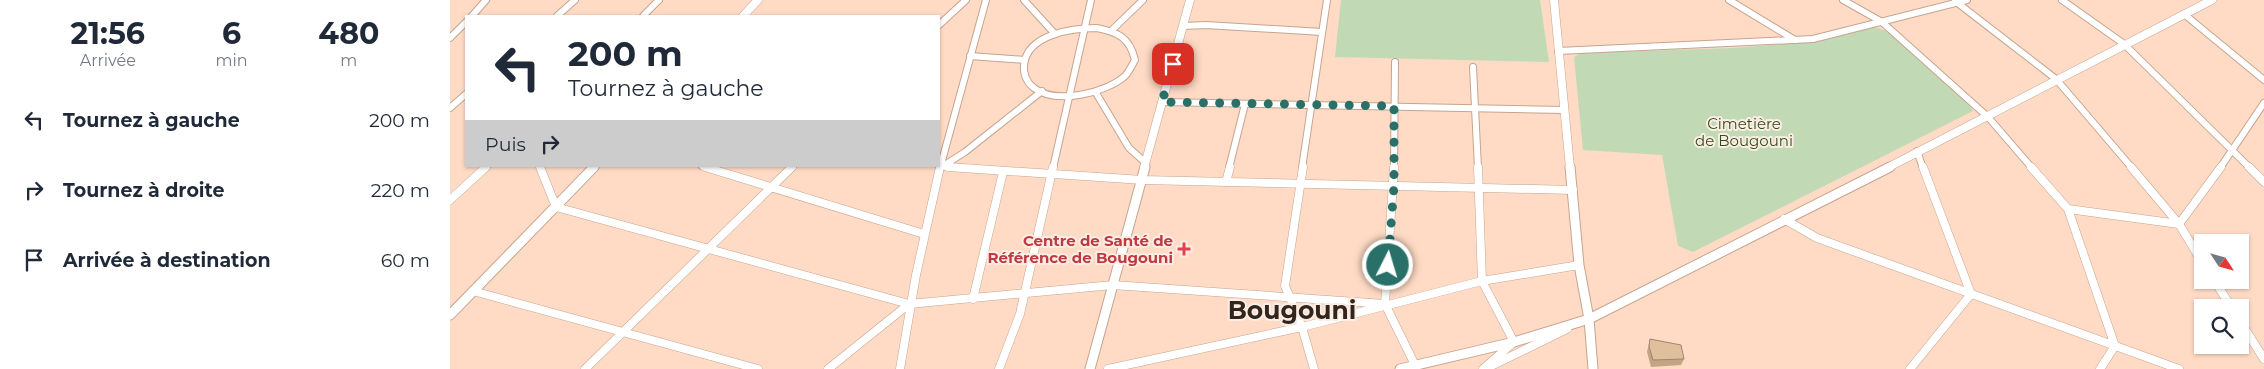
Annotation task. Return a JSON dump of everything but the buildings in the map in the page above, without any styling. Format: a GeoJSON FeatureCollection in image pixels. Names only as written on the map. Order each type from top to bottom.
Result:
{"type":"FeatureCollection","features":[{"type":"Feature","properties":{"kind":"street"},"geometry":{"type":"LineString","coordinates":[[473,15],[486,0]]}},
{"type":"Feature","properties":{"kind":"street"},"geometry":{"type":"LineString","coordinates":[[558,15],[575,0]]}},
{"type":"Feature","properties":{"kind":"street"},"geometry":{"type":"LineString","coordinates":[[644,15],[659,0]]}},
{"type":"Feature","properties":{"kind":"street"},"geometry":{"type":"LineString","coordinates":[[743,15],[758,0]]}},
{"type":"Feature","properties":{"kind":"street"},"geometry":{"type":"LineString","coordinates":[[940,24],[966,0]]}},
{"type":"Feature","properties":{"kind":"street"},"geometry":{"type":"LineString","coordinates":[[940,166],[986,0]]}},
{"type":"Feature","properties":{"kind":"street"},"geometry":{"type":"LineString","coordinates":[[1024,0],[1056,34]]}},
{"type":"Feature","properties":{"kind":"street"},"geometry":{"type":"LineString","coordinates":[[999,369],[1020,314],[1087,28],[1091,0]]}},
{"type":"Feature","properties":{"kind":"street"},"geometry":{"type":"LineString","coordinates":[[1112,30],[1143,0]]}},
{"type":"Feature","properties":{"kind":"street"},"geometry":{"type":"LineString","coordinates":[[1090,369],[1190,0]]}},
{"type":"Feature","properties":{"kind":"street"},"geometry":{"type":"LineString","coordinates":[[1314,369],[1302,327],[1285,286],[1302,184],[1327,0]]}},
{"type":"Feature","properties":{"kind":"street"},"geometry":{"type":"LineString","coordinates":[[1554,0],[1563,110],[1573,190],[1578,265],[1589,319],[1593,369]]}},
{"type":"Feature","properties":{"kind":"street"},"geometry":{"type":"LineString","coordinates":[[1729,0],[1795,40]]}},
{"type":"Feature","properties":{"kind":"street"},"geometry":{"type":"LineString","coordinates":[[1843,0],[1882,22],[1988,117],[2068,210],[2114,346]]}},
{"type":"Feature","properties":{"kind":"street"},"geometry":{"type":"LineString","coordinates":[[1558,51],[1813,39],[1956,1],[1967,0]]}},
{"type":"Feature","properties":{"kind":"street"},"geometry":{"type":"LineString","coordinates":[[2062,0],[2124,44],[2264,182]]}},
{"type":"Feature","properties":{"kind":"street"},"geometry":{"type":"LineString","coordinates":[[1483,369],[1589,319],[1917,151],[1988,117],[2124,44],[2212,0]]}},
{"type":"Feature","properties":{"kind":"street"},"geometry":{"type":"LineString","coordinates":[[1956,1],[2056,80],[2179,224],[2194,249]]}},
{"type":"Feature","properties":{"kind":"street"},"geometry":{"type":"LineString","coordinates":[[2184,14],[2264,80]]}},
{"type":"Feature","properties":{"kind":"street"},"geometry":{"type":"LineString","coordinates":[[450,38],[465,23]]}},
{"type":"Feature","properties":{"kind":"street"},"geometry":{"type":"LineString","coordinates":[[1183,26],[1206,25],[1322,32]]}},
{"type":"Feature","properties":{"kind":"street"},"geometry":{"type":"LineString","coordinates":[[1087,28],[1112,30],[1125,36],[1133,45],[1135,60],[1125,76],[1096,93],[1070,96],[1053,95],[1042,91],[1027,81],[1023,68],[1031,50],[1043,40],[1056,34],[1073,29],[1087,28]]}},
{"type":"Feature","properties":{"kind":"street"},"geometry":{"type":"LineString","coordinates":[[970,56],[1025,60]]}},
{"type":"Feature","properties":{"kind":"street"},"geometry":{"type":"LineString","coordinates":[[1395,62],[1394,186],[1385,304],[1415,365]]}},
{"type":"Feature","properties":{"kind":"street"},"geometry":{"type":"LineString","coordinates":[[1473,67],[1482,281],[1514,342]]}},
{"type":"Feature","properties":{"kind":"street"},"geometry":{"type":"LineString","coordinates":[[940,166],[964,152],[1042,91]]}},
{"type":"Feature","properties":{"kind":"street"},"geometry":{"type":"LineString","coordinates":[[1096,93],[1129,148],[1146,163]]}},
{"type":"Feature","properties":{"kind":"street"},"geometry":{"type":"LineString","coordinates":[[450,108],[465,95]]}},
{"type":"Feature","properties":{"kind":"street"},"geometry":{"type":"LineString","coordinates":[[1162,102],[1563,110]]}},
{"type":"Feature","properties":{"kind":"street"},"geometry":{"type":"LineString","coordinates":[[2179,224],[2233,150],[2264,102]]}},
{"type":"Feature","properties":{"kind":"street"},"geometry":{"type":"LineString","coordinates":[[1226,182],[1245,104]]}},
{"type":"Feature","properties":{"kind":"street"},"geometry":{"type":"LineString","coordinates":[[1917,151],[1971,294]]}},
{"type":"Feature","properties":{"kind":"street"},"geometry":{"type":"LineString","coordinates":[[940,166],[1003,172],[1142,180],[1573,190]]}},
{"type":"Feature","properties":{"kind":"street"},"geometry":{"type":"LineString","coordinates":[[450,200],[486,167]]}},
{"type":"Feature","properties":{"kind":"street"},"geometry":{"type":"LineString","coordinates":[[540,167],[556,207]]}},
{"type":"Feature","properties":{"kind":"street"},"geometry":{"type":"LineString","coordinates":[[450,315],[595,167]]}},
{"type":"Feature","properties":{"kind":"street"},"geometry":{"type":"LineString","coordinates":[[705,167],[924,234]]}},
{"type":"Feature","properties":{"kind":"street"},"geometry":{"type":"LineString","coordinates":[[585,369],[792,167]]}},
{"type":"Feature","properties":{"kind":"street"},"geometry":{"type":"LineString","coordinates":[[900,369],[909,304],[940,167]]}},
{"type":"Feature","properties":{"kind":"street"},"geometry":{"type":"LineString","coordinates":[[972,299],[1003,172]]}},
{"type":"Feature","properties":{"kind":"street"},"geometry":{"type":"LineString","coordinates":[[556,207],[909,304],[1024,295],[1113,285],[1385,304]]}},
{"type":"Feature","properties":{"kind":"street"},"geometry":{"type":"LineString","coordinates":[[2068,210],[2179,224]]}},
{"type":"Feature","properties":{"kind":"street"},"geometry":{"type":"LineString","coordinates":[[1784,219],[1817,238],[2179,369]]}},
{"type":"Feature","properties":{"kind":"street"},"geometry":{"type":"LineString","coordinates":[[1108,369],[1302,327],[1385,304],[1482,281],[1578,265]]}},
{"type":"Feature","properties":{"kind":"street"},"geometry":{"type":"LineString","coordinates":[[473,291],[625,331],[758,369]]}},
{"type":"Feature","properties":{"kind":"street"},"geometry":{"type":"LineString","coordinates":[[1910,369],[1971,294]]}},
{"type":"Feature","properties":{"kind":"street"},"geometry":{"type":"LineString","coordinates":[[828,369],[909,304]]}},
{"type":"Feature","properties":{"kind":"street"},"geometry":{"type":"LineString","coordinates":[[1400,369],[1514,342],[1589,319]]}},
{"type":"Feature","properties":{"kind":"street"},"geometry":{"type":"LineString","coordinates":[[2249,335],[2264,358]]}},
{"type":"Feature","properties":{"kind":"street"},"geometry":{"type":"LineString","coordinates":[[1483,369],[1514,342]]}},
{"type":"Feature","properties":{"kind":"street"},"geometry":{"type":"LineString","coordinates":[[2100,369],[2114,346]]}},
{"type":"Feature","properties":{"kind":"green space"},"geometry":{"type":"Polygon","coordinates":[[[1341,0],[1540,0],[1549,62],[1335,57],[1341,0]]]}},
{"type":"Feature","properties":{"kind":"green space","name":"Cimetière de Bougouni"},"geometry":{"type":"Polygon","coordinates":[[[1874,27],[1887,31],[1968,102],[1973,111],[1693,252],[1678,246],[1662,155],[1583,150],[1574,57],[1581,53],[1732,48],[1820,41],[1874,27]]]}},
{"type":"Feature","properties":{"kind":"place","name":"Centre de Santé de Référence de Bougouni"},"geometry":{"type":"Point","coordinates":[1184,249]}},
{"type":"Feature","properties":{"kind":"district","name":"Bougouni"},"geometry":{"type":"Point","coordinates":[1292,310]}},
{"type":"Feature","properties":{"kind":"route"},"geometry":{"type":"LineString","coordinates":[[1173,64],[1162,102],[1394,106],[1394,186],[1388,265]]}}]}
